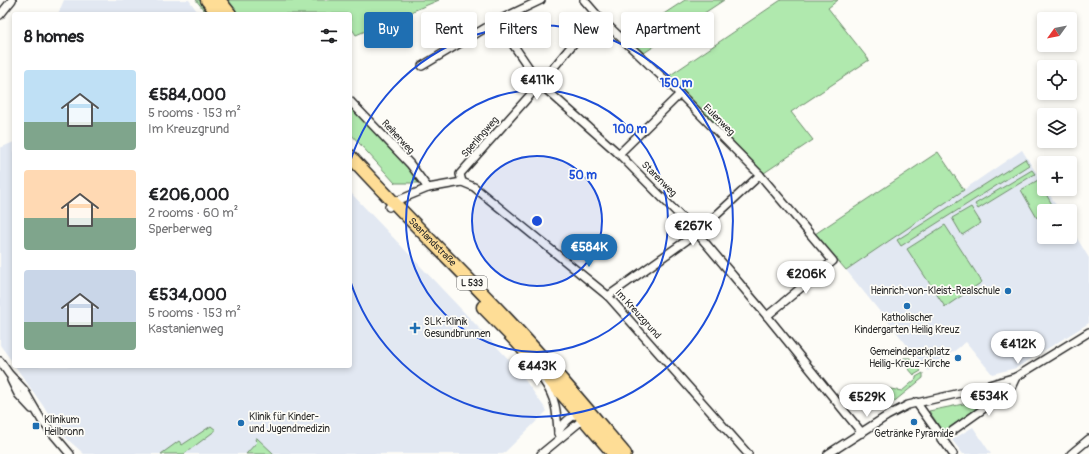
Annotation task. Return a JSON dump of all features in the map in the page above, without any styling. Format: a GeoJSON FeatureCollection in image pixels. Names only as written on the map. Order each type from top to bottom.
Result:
{"type":"FeatureCollection","features":[{"type":"Feature","properties":{"kind":"main road"},"geometry":{"type":"LineString","coordinates":[[207,0],[216,12]]}},
{"type":"Feature","properties":{"kind":"main road"},"geometry":{"type":"LineString","coordinates":[[219,0],[228,12]]}},
{"type":"Feature","properties":{"kind":"main road","name":"Saarlandstraße"},"geometry":{"type":"LineString","coordinates":[[352,158],[391,205],[517,342],[584,414],[625,454]]}},
{"type":"Feature","properties":{"kind":"main road","name":"Saarlandstraße"},"geometry":{"type":"LineString","coordinates":[[352,170],[391,205],[506,318],[584,414],[614,454]]}},
{"type":"Feature","properties":{"kind":"street"},"geometry":{"type":"LineString","coordinates":[[0,15],[12,0]]}},
{"type":"Feature","properties":{"kind":"street"},"geometry":{"type":"LineString","coordinates":[[516,12],[541,0]]}},
{"type":"Feature","properties":{"kind":"street","name":"Eulenweg"},"geometry":{"type":"LineString","coordinates":[[584,0],[594,12]]}},
{"type":"Feature","properties":{"kind":"street"},"geometry":{"type":"LineString","coordinates":[[422,66],[485,28]]}},
{"type":"Feature","properties":{"kind":"street","name":"Eulenweg"},"geometry":{"type":"LineString","coordinates":[[613,30],[680,94],[760,175],[833,261],[768,316]]}},
{"type":"Feature","properties":{"kind":"street","name":"Starenweg"},"geometry":{"type":"LineString","coordinates":[[515,48],[540,84],[619,154],[697,233],[768,316],[862,433]]}},
{"type":"Feature","properties":{"kind":"street","name":"Sperlingweg"},"geometry":{"type":"LineString","coordinates":[[462,182],[460,174],[540,84],[570,48]]}},
{"type":"Feature","properties":{"kind":"street"},"geometry":{"type":"LineString","coordinates":[[619,154],[680,94]]}},
{"type":"Feature","properties":{"kind":"street","name":"Reiherweg"},"geometry":{"type":"LineString","coordinates":[[352,103],[410,164],[428,188]]}},
{"type":"Feature","properties":{"kind":"street"},"geometry":{"type":"LineString","coordinates":[[608,296],[697,233],[760,175]]}},
{"type":"Feature","properties":{"kind":"street"},"geometry":{"type":"LineString","coordinates":[[391,205],[428,188],[462,182]]}},
{"type":"Feature","properties":{"kind":"street","name":"Im Kreuzgrund"},"geometry":{"type":"LineString","coordinates":[[462,182],[474,187],[483,194],[608,296],[748,454]]}},
{"type":"Feature","properties":{"kind":"street"},"geometry":{"type":"LineString","coordinates":[[828,454],[887,416],[908,405],[965,392],[1016,377],[1088,333]]}},
{"type":"Feature","properties":{"kind":"street"},"geometry":{"type":"LineString","coordinates":[[517,342],[525,356],[552,393],[557,412],[558,433]]}},
{"type":"Feature","properties":{"kind":"street"},"geometry":{"type":"LineString","coordinates":[[0,361],[9,374],[24,390],[42,421],[70,454]]}},
{"type":"Feature","properties":{"kind":"street"},"geometry":{"type":"LineString","coordinates":[[941,439],[1010,390],[1016,377]]}},
{"type":"Feature","properties":{"kind":"street"},"geometry":{"type":"LineString","coordinates":[[916,402],[953,454]]}},
{"type":"Feature","properties":{"kind":"street"},"geometry":{"type":"LineString","coordinates":[[552,444],[560,427],[574,415],[584,414]]}},
{"type":"Feature","properties":{"kind":"street"},"geometry":{"type":"LineString","coordinates":[[541,454],[584,414]]}},
{"type":"Feature","properties":{"kind":"street"},"geometry":{"type":"LineString","coordinates":[[1071,454],[1089,439]]}},
{"type":"Feature","properties":{"kind":"shaded area"},"geometry":{"type":"Polygon","coordinates":[[[64,0],[189,0],[198,12],[59,12],[64,0]]]}},
{"type":"Feature","properties":{"kind":"shaded area"},"geometry":{"type":"Polygon","coordinates":[[[12,143],[12,361],[0,345],[0,148],[12,143]]]}},
{"type":"Feature","properties":{"kind":"shaded area","name":"Heinrich-von-Kleist-Realschule"},"geometry":{"type":"Polygon","coordinates":[[[1022,150],[1037,174],[1037,196],[1050,196],[1056,204],[1037,204],[1037,244],[1077,244],[1077,238],[1089,258],[1089,323],[1016,368],[992,374],[966,342],[928,371],[846,270],[1022,150]]]}},
{"type":"Feature","properties":{"kind":"shaded area","name":"SLK-Klinik Gesundbrunnen"},"geometry":{"type":"Polygon","coordinates":[[[352,194],[515,366],[547,411],[503,454],[84,454],[65,437],[16,368],[352,368],[352,194]]]}},
{"type":"Feature","properties":{"kind":"shaded area"},"geometry":{"type":"Polygon","coordinates":[[[973,427],[991,454],[963,454],[952,440],[973,427]]]}},
{"type":"Feature","properties":{"kind":"green space"},"geometry":{"type":"Polygon","coordinates":[[[196,0],[439,0],[411,12],[364,12],[364,32],[356,35],[352,29],[352,12],[205,12],[196,0]]]}},
{"type":"Feature","properties":{"kind":"green space"},"geometry":{"type":"Polygon","coordinates":[[[685,0],[724,0],[706,12],[667,12],[685,0]]]}},
{"type":"Feature","properties":{"kind":"green space"},"geometry":{"type":"Polygon","coordinates":[[[781,0],[838,0],[828,8],[869,60],[791,112],[813,140],[764,173],[669,76],[710,48],[714,48],[714,45],[781,0]]]}},
{"type":"Feature","properties":{"kind":"green space"},"geometry":{"type":"Polygon","coordinates":[[[638,48],[652,48],[644,53],[638,48]]]}},
{"type":"Feature","properties":{"kind":"green space"},"geometry":{"type":"Polygon","coordinates":[[[352,106],[408,165],[421,183],[395,183],[352,135],[352,106]]]}},
{"type":"Feature","properties":{"kind":"green space"},"geometry":{"type":"Polygon","coordinates":[[[938,152],[964,190],[846,270],[815,234],[938,152]]]}},
{"type":"Feature","properties":{"kind":"green space"},"geometry":{"type":"Polygon","coordinates":[[[1025,159],[1029,165],[901,246],[897,240],[1025,159]]]}},
{"type":"Feature","properties":{"kind":"green space"},"geometry":{"type":"Polygon","coordinates":[[[1032,170],[1035,174],[978,209],[975,204],[1032,170]]]}},
{"type":"Feature","properties":{"kind":"green space"},"geometry":{"type":"Polygon","coordinates":[[[1037,181],[1037,196],[1047,196],[1052,204],[1037,204],[1037,218],[1021,190],[1037,181]]]}},
{"type":"Feature","properties":{"kind":"green space"},"geometry":{"type":"Polygon","coordinates":[[[971,207],[981,223],[962,235],[952,218],[971,207]]]}},
{"type":"Feature","properties":{"kind":"green space"},"geometry":{"type":"Polygon","coordinates":[[[945,225],[982,282],[945,307],[907,249],[945,225]]]}},
{"type":"Feature","properties":{"kind":"green space"},"geometry":{"type":"Polygon","coordinates":[[[904,358],[910,358],[921,371],[914,375],[907,367],[902,366],[899,362],[904,358]]]}},
{"type":"Feature","properties":{"kind":"green space"},"geometry":{"type":"Polygon","coordinates":[[[923,373],[923,378],[891,404],[881,392],[885,388],[902,391],[916,379],[916,377],[923,373]]]}},
{"type":"Feature","properties":{"kind":"green space"},"geometry":{"type":"Polygon","coordinates":[[[997,394],[943,432],[929,411],[978,401],[997,394]]]}},
{"type":"Feature","properties":{"kind":"green space"},"geometry":{"type":"Polygon","coordinates":[[[211,426],[216,430],[184,454],[161,454],[179,441],[182,445],[211,426]]]}},
{"type":"Feature","properties":{"kind":"green space"},"geometry":{"type":"Polygon","coordinates":[[[256,438],[274,454],[246,454],[257,442],[255,440],[256,438]]]}},
{"type":"Feature","properties":{"kind":"place","name":"Heinrich-von-Kleist-Realschule"},"geometry":{"type":"Point","coordinates":[1008,291]}},
{"type":"Feature","properties":{"kind":"place","name":"Katholischer Kindergarten Heilig Kreuz"},"geometry":{"type":"Point","coordinates":[907,306]}},
{"type":"Feature","properties":{"kind":"place","name":"SLK-Klinik Gesundbrunnen"},"geometry":{"type":"Point","coordinates":[415,328]}},
{"type":"Feature","properties":{"kind":"place","name":"Gemeindeparkplatz Heilig-Kreuz-Kirche"},"geometry":{"type":"Point","coordinates":[958,358]}},
{"type":"Feature","properties":{"kind":"place","name":"Getränke Pyramide"},"geometry":{"type":"Point","coordinates":[914,422]}},
{"type":"Feature","properties":{"kind":"place","name":"Klinik für Kinder- und Jugendmedizin"},"geometry":{"type":"Point","coordinates":[241,423]}},
{"type":"Feature","properties":{"kind":"place","name":"Klinikum Heilbronn"},"geometry":{"type":"Point","coordinates":[36,426]}}]}
